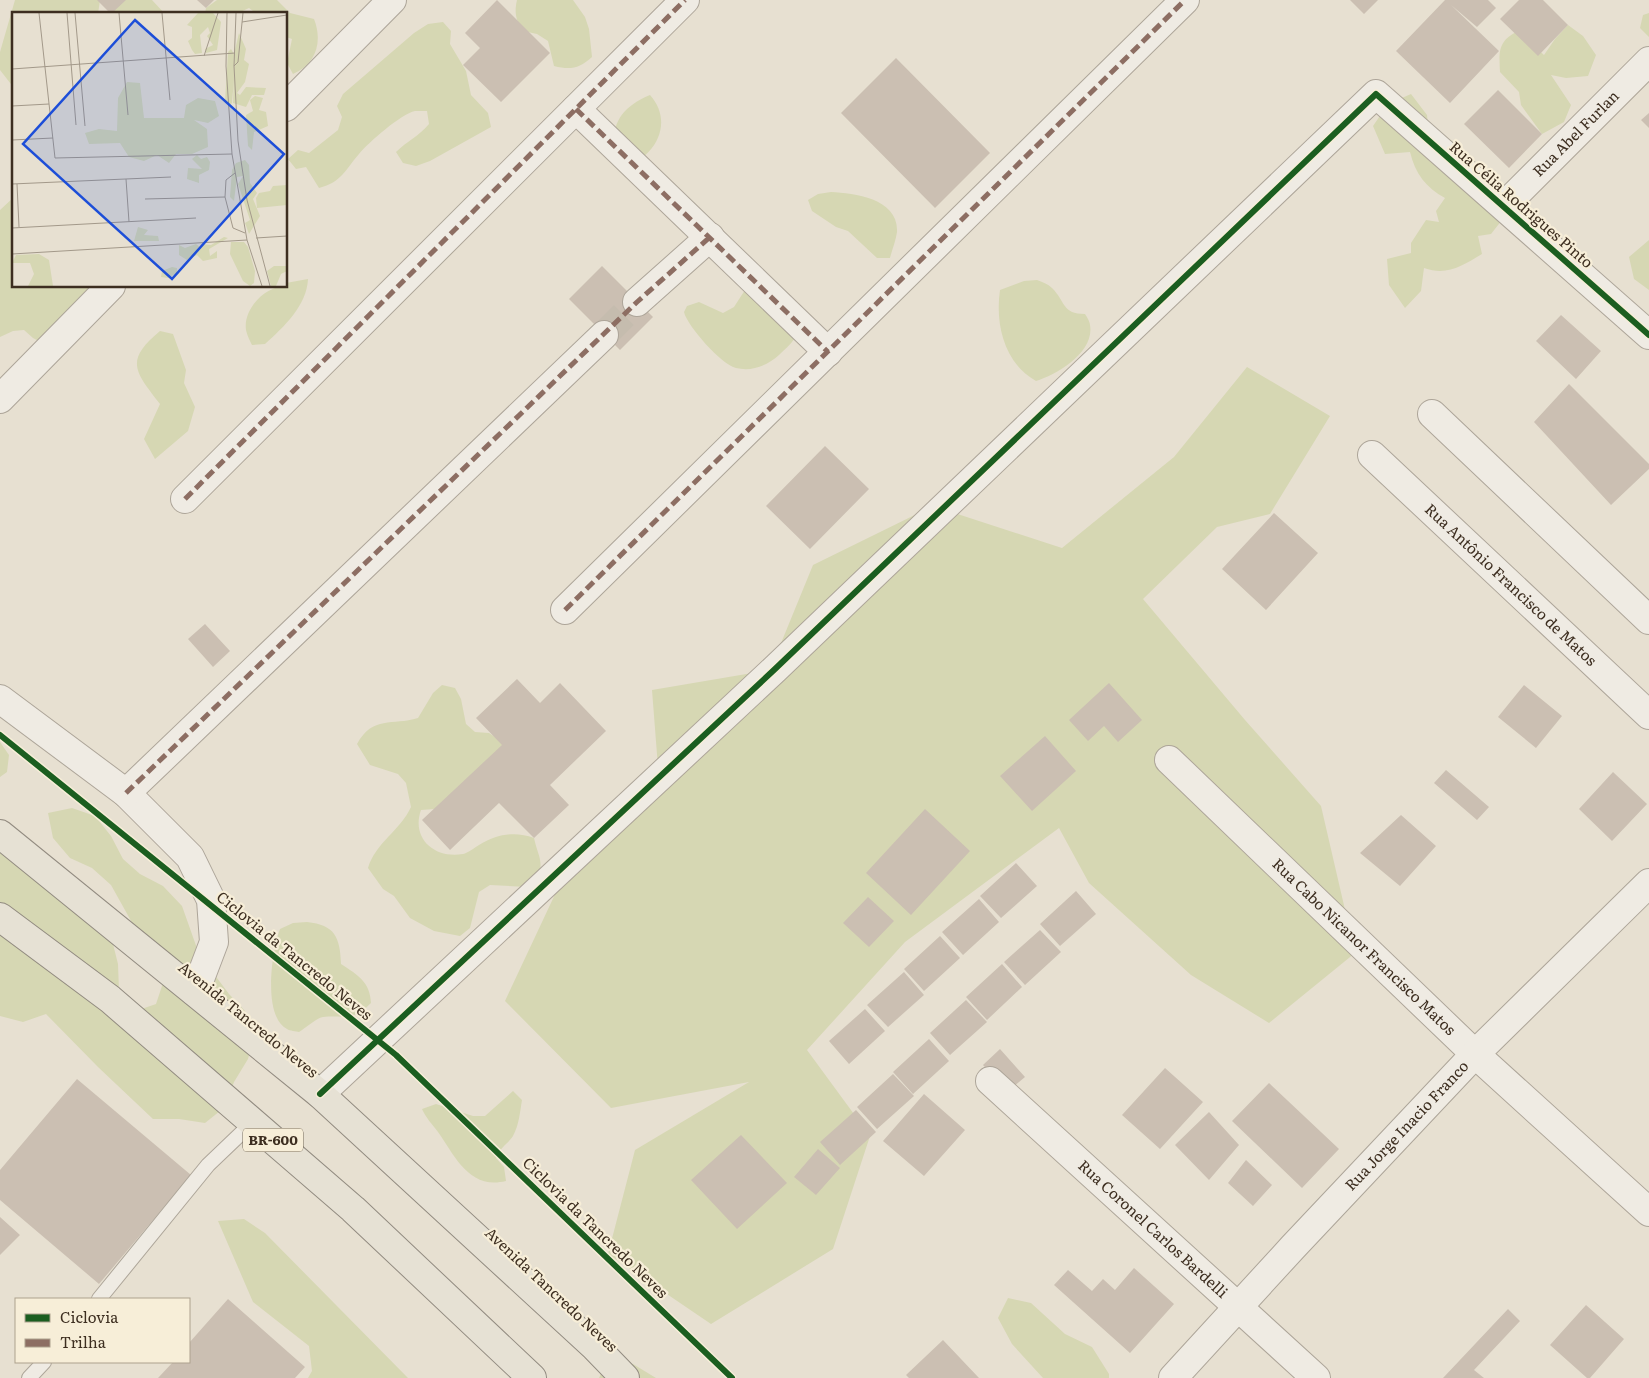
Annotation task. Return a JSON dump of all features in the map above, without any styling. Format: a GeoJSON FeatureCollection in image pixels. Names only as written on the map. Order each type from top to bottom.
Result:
{"type":"FeatureCollection","features":[{"type":"Feature","properties":{"kind":"main road","name":"Avenida Tancredo Neves"},"geometry":{"type":"LineString","coordinates":[[0,834],[320,1094],[588,1340],[626,1378]]}},
{"type":"Feature","properties":{"kind":"main road","name":"BR-600"},"geometry":{"type":"LineString","coordinates":[[0,917],[110,999],[353,1208],[532,1378]]}},
{"type":"Feature","properties":{"kind":"street"},"geometry":{"type":"LineString","coordinates":[[288,105],[392,0]]}},
{"type":"Feature","properties":{"kind":"street"},"geometry":{"type":"LineString","coordinates":[[185,498],[685,0]]}},
{"type":"Feature","properties":{"kind":"street"},"geometry":{"type":"LineString","coordinates":[[565,610],[1185,0]]}},
{"type":"Feature","properties":{"kind":"street","name":"Rua Abel Furlan"},"geometry":{"type":"LineString","coordinates":[[1504,206],[1649,61]]}},
{"type":"Feature","properties":{"kind":"street","name":"Rua Célia Rodrigues Pinto"},"geometry":{"type":"LineString","coordinates":[[320,1094],[775,669],[1376,94],[1649,335]]}},
{"type":"Feature","properties":{"kind":"street"},"geometry":{"type":"LineString","coordinates":[[576,109],[828,352]]}},
{"type":"Feature","properties":{"kind":"street"},"geometry":{"type":"LineString","coordinates":[[638,302],[710,237]]}},
{"type":"Feature","properties":{"kind":"street"},"geometry":{"type":"LineString","coordinates":[[0,399],[109,288]]}},
{"type":"Feature","properties":{"kind":"street"},"geometry":{"type":"LineString","coordinates":[[126,793],[604,334]]}},
{"type":"Feature","properties":{"kind":"street"},"geometry":{"type":"LineString","coordinates":[[1432,414],[1649,620]]}},
{"type":"Feature","properties":{"kind":"street","name":"Rua Antônio Francisco de Matos"},"geometry":{"type":"LineString","coordinates":[[1372,455],[1649,714]]}},
{"type":"Feature","properties":{"kind":"street","name":"Avenida Tancredo Neves"},"geometry":{"type":"LineString","coordinates":[[0,699],[126,793],[190,857],[211,900],[214,942],[195,992]]}},
{"type":"Feature","properties":{"kind":"street","name":"Rua Cabo Nicanor Francisco Matos"},"geometry":{"type":"LineString","coordinates":[[1169,760],[1475,1054],[1649,1212]]}},
{"type":"Feature","properties":{"kind":"street","name":"Rua Jorge Inacio Franco"},"geometry":{"type":"LineString","coordinates":[[1173,1378],[1293,1247],[1475,1054],[1649,883]]}},
{"type":"Feature","properties":{"kind":"street","name":"Rua Coronel Carlos Bardelli"},"geometry":{"type":"LineString","coordinates":[[990,1081],[1316,1378]]}},
{"type":"Feature","properties":{"kind":"lane"},"geometry":{"type":"LineString","coordinates":[[100,1298],[208,1166],[253,1122]]}},
{"type":"Feature","properties":{"kind":"lane"},"geometry":{"type":"LineString","coordinates":[[29,1378],[43,1363]]}},
{"type":"Feature","properties":{"kind":"green space"},"geometry":{"type":"Polygon","coordinates":[[[15,0],[100,0],[98,12],[12,12],[12,85],[0,70],[0,52],[15,0]]]}},
{"type":"Feature","properties":{"kind":"green space"},"geometry":{"type":"Polygon","coordinates":[[[125,0],[152,0],[163,12],[112,12],[114,5],[125,0]]]}},
{"type":"Feature","properties":{"kind":"green space"},"geometry":{"type":"Polygon","coordinates":[[[217,0],[277,0],[290,13],[314,19],[318,36],[316,51],[301,70],[293,74],[288,65],[292,39],[288,38],[288,12],[254,12],[249,8],[240,12],[205,12],[206,8],[217,0]]]}},
{"type":"Feature","properties":{"kind":"green space"},"geometry":{"type":"Polygon","coordinates":[[[517,0],[573,0],[585,17],[589,29],[592,57],[574,68],[554,66],[548,41],[537,34],[523,31],[517,20],[517,0]]]}},
{"type":"Feature","properties":{"kind":"green space"},"geometry":{"type":"Polygon","coordinates":[[[1649,13],[1649,37],[1640,28],[1643,15],[1649,13]]]}},
{"type":"Feature","properties":{"kind":"green space"},"geometry":{"type":"Polygon","coordinates":[[[443,22],[451,31],[450,44],[466,71],[471,95],[488,113],[491,127],[430,161],[416,166],[403,163],[396,152],[429,124],[427,111],[415,111],[402,117],[377,136],[338,179],[327,185],[319,188],[306,167],[296,169],[288,159],[298,150],[309,153],[338,130],[342,117],[337,106],[343,94],[414,33],[428,24],[443,22]]]}},
{"type":"Feature","properties":{"kind":"green space"},"geometry":{"type":"Polygon","coordinates":[[[1568,25],[1583,36],[1596,55],[1588,76],[1566,78],[1551,75],[1571,105],[1564,122],[1542,134],[1521,105],[1519,92],[1500,72],[1501,47],[1511,35],[1518,31],[1544,55],[1568,25]]]}},
{"type":"Feature","properties":{"kind":"green space"},"geometry":{"type":"Polygon","coordinates":[[[1411,94],[1427,115],[1429,134],[1451,140],[1474,168],[1496,180],[1502,220],[1491,234],[1478,236],[1482,254],[1454,269],[1440,271],[1424,268],[1421,291],[1405,308],[1389,285],[1387,259],[1411,253],[1411,243],[1426,220],[1439,222],[1436,211],[1445,198],[1432,190],[1422,179],[1415,167],[1410,152],[1385,154],[1373,126],[1388,104],[1411,94]]]}},
{"type":"Feature","properties":{"kind":"green space"},"geometry":{"type":"Polygon","coordinates":[[[650,95],[658,106],[661,118],[661,129],[657,140],[641,159],[618,169],[614,144],[617,124],[628,108],[650,95]]]}},
{"type":"Feature","properties":{"kind":"green space"},"geometry":{"type":"Polygon","coordinates":[[[831,192],[863,196],[883,205],[891,212],[896,221],[897,232],[890,258],[877,258],[848,231],[836,227],[812,211],[808,200],[818,194],[831,192]]]}},
{"type":"Feature","properties":{"kind":"green space"},"geometry":{"type":"Polygon","coordinates":[[[12,199],[12,288],[90,288],[92,293],[44,344],[24,330],[13,331],[0,337],[0,210],[12,199]]]}},
{"type":"Feature","properties":{"kind":"green space"},"geometry":{"type":"Polygon","coordinates":[[[1649,240],[1649,290],[1634,279],[1629,257],[1649,240]]]}},
{"type":"Feature","properties":{"kind":"green space"},"geometry":{"type":"Polygon","coordinates":[[[308,279],[307,289],[299,307],[287,323],[265,344],[252,345],[246,332],[246,322],[252,307],[263,294],[275,288],[288,288],[288,283],[308,279]]]}},
{"type":"Feature","properties":{"kind":"green space"},"geometry":{"type":"Polygon","coordinates":[[[1037,280],[1052,288],[1065,306],[1072,312],[1085,314],[1090,324],[1090,335],[1087,344],[1073,361],[1054,374],[1036,381],[1016,364],[1009,353],[1001,329],[999,303],[1000,290],[1024,281],[1037,280]]]}},
{"type":"Feature","properties":{"kind":"green space"},"geometry":{"type":"Polygon","coordinates":[[[745,290],[797,334],[775,359],[759,367],[742,369],[730,365],[714,353],[691,326],[684,312],[687,306],[699,302],[723,313],[734,307],[745,290]]]}},
{"type":"Feature","properties":{"kind":"green space"},"geometry":{"type":"Polygon","coordinates":[[[160,331],[173,334],[186,370],[184,383],[195,407],[188,431],[155,459],[144,439],[160,404],[144,383],[137,366],[141,350],[160,331]]]}},
{"type":"Feature","properties":{"kind":"green space"},"geometry":{"type":"Polygon","coordinates":[[[1247,367],[1330,416],[1270,514],[1217,527],[1143,599],[1245,720],[1321,806],[1355,953],[1269,1023],[1191,975],[1089,883],[1059,828],[905,942],[807,1050],[870,1136],[833,1249],[711,1324],[608,1254],[635,1150],[749,1082],[611,1108],[505,1001],[565,873],[659,780],[652,690],[770,670],[813,565],[933,506],[1062,548],[1174,457],[1247,367]]]}},
{"type":"Feature","properties":{"kind":"green space"},"geometry":{"type":"Polygon","coordinates":[[[442,685],[455,688],[461,699],[466,724],[475,732],[489,733],[510,747],[435,809],[421,810],[419,829],[422,838],[434,850],[452,855],[465,853],[499,836],[513,834],[527,836],[534,838],[540,858],[538,880],[527,887],[490,885],[479,892],[470,928],[460,936],[434,931],[410,918],[394,896],[383,889],[368,868],[377,851],[401,823],[411,807],[406,783],[398,774],[370,765],[357,744],[363,735],[376,725],[418,718],[433,693],[442,685]]]}},
{"type":"Feature","properties":{"kind":"green space"},"geometry":{"type":"Polygon","coordinates":[[[0,742],[9,755],[7,772],[0,777],[0,742]]]}},
{"type":"Feature","properties":{"kind":"green space"},"geometry":{"type":"Polygon","coordinates":[[[72,808],[95,816],[111,836],[123,859],[140,874],[163,886],[182,906],[199,954],[229,994],[245,1011],[254,1036],[248,1059],[234,1082],[225,1107],[205,1123],[179,1119],[153,1119],[46,1014],[23,1022],[0,1016],[0,851],[112,940],[118,964],[119,991],[130,1013],[156,1004],[164,980],[111,885],[92,868],[70,858],[53,838],[48,813],[72,808]]]}},
{"type":"Feature","properties":{"kind":"green space"},"geometry":{"type":"Polygon","coordinates":[[[307,922],[324,926],[334,934],[339,946],[341,964],[366,984],[371,1003],[354,1015],[320,1018],[299,1032],[287,1029],[279,1022],[274,1011],[271,982],[272,966],[280,929],[293,923],[307,922]]]}},
{"type":"Feature","properties":{"kind":"green space"},"geometry":{"type":"Polygon","coordinates":[[[513,1091],[522,1100],[518,1123],[513,1136],[496,1158],[504,1167],[506,1181],[482,1181],[464,1169],[422,1109],[436,1104],[473,1116],[485,1116],[513,1091]]]}},
{"type":"Feature","properties":{"kind":"green space"},"geometry":{"type":"Polygon","coordinates":[[[244,1219],[265,1233],[408,1378],[308,1378],[312,1371],[309,1346],[253,1302],[218,1221],[244,1219]]]}},
{"type":"Feature","properties":{"kind":"green space"},"geometry":{"type":"Polygon","coordinates":[[[1008,1298],[1031,1303],[1065,1334],[1092,1347],[1109,1374],[1109,1378],[1043,1378],[1012,1344],[998,1318],[1008,1298]]]}},
{"type":"Feature","properties":{"kind":"green space"},"geometry":{"type":"Polygon","coordinates":[[[608,1359],[633,1364],[656,1378],[599,1378],[608,1359]]]}},
{"type":"Feature","properties":{"kind":"building"},"geometry":{"type":"Polygon","coordinates":[[[97,0],[126,0],[113,12],[109,12],[97,0]]]}},
{"type":"Feature","properties":{"kind":"building"},"geometry":{"type":"Polygon","coordinates":[[[197,0],[214,0],[206,8],[197,0]]]}},
{"type":"Feature","properties":{"kind":"building"},"geometry":{"type":"Polygon","coordinates":[[[497,0],[550,53],[501,102],[463,65],[480,48],[465,33],[497,0]]]}},
{"type":"Feature","properties":{"kind":"building"},"geometry":{"type":"Polygon","coordinates":[[[1350,0],[1378,0],[1364,14],[1350,0]]]}},
{"type":"Feature","properties":{"kind":"building"},"geometry":{"type":"Polygon","coordinates":[[[1445,0],[1488,0],[1496,8],[1477,27],[1451,5],[1499,51],[1450,103],[1396,51],[1445,0]]]}},
{"type":"Feature","properties":{"kind":"building"},"geometry":{"type":"Polygon","coordinates":[[[1519,0],[1543,0],[1568,25],[1538,56],[1500,19],[1519,0]]]}},
{"type":"Feature","properties":{"kind":"building"},"geometry":{"type":"Polygon","coordinates":[[[896,58],[990,153],[935,208],[841,113],[896,58]]]}},
{"type":"Feature","properties":{"kind":"building"},"geometry":{"type":"Polygon","coordinates":[[[1498,90],[1542,134],[1509,168],[1464,124],[1498,90]]]}},
{"type":"Feature","properties":{"kind":"building"},"geometry":{"type":"Polygon","coordinates":[[[1649,113],[1649,128],[1641,120],[1649,113]]]}},
{"type":"Feature","properties":{"kind":"building"},"geometry":{"type":"Polygon","coordinates":[[[602,266],[653,317],[620,350],[569,299],[602,266]]]}},
{"type":"Feature","properties":{"kind":"building"},"geometry":{"type":"Polygon","coordinates":[[[1561,315],[1601,351],[1576,379],[1536,341],[1561,315]]]}},
{"type":"Feature","properties":{"kind":"building"},"geometry":{"type":"Polygon","coordinates":[[[1569,384],[1649,464],[1649,469],[1611,505],[1534,422],[1569,384]]]}},
{"type":"Feature","properties":{"kind":"building"},"geometry":{"type":"Polygon","coordinates":[[[825,446],[869,489],[810,549],[766,506],[825,446]]]}},
{"type":"Feature","properties":{"kind":"building"},"geometry":{"type":"Polygon","coordinates":[[[1274,513],[1318,553],[1266,610],[1222,569],[1274,513]]]}},
{"type":"Feature","properties":{"kind":"building"},"geometry":{"type":"Polygon","coordinates":[[[205,624],[230,651],[213,667],[188,639],[205,624]]]}},
{"type":"Feature","properties":{"kind":"building"},"geometry":{"type":"Polygon","coordinates":[[[517,679],[540,703],[560,683],[606,731],[550,785],[569,805],[534,838],[499,803],[450,850],[422,820],[502,745],[476,718],[517,679]]]}},
{"type":"Feature","properties":{"kind":"building"},"geometry":{"type":"Polygon","coordinates":[[[1109,683],[1142,720],[1118,742],[1104,726],[1088,741],[1069,720],[1109,683]]]}},
{"type":"Feature","properties":{"kind":"building"},"geometry":{"type":"Polygon","coordinates":[[[1524,685],[1562,716],[1536,748],[1498,717],[1524,685]]]}},
{"type":"Feature","properties":{"kind":"building"},"geometry":{"type":"Polygon","coordinates":[[[1045,736],[1076,771],[1032,811],[1000,776],[1045,736]]]}},
{"type":"Feature","properties":{"kind":"building"},"geometry":{"type":"Polygon","coordinates":[[[1446,770],[1489,807],[1477,820],[1434,783],[1446,770]]]}},
{"type":"Feature","properties":{"kind":"building"},"geometry":{"type":"Polygon","coordinates":[[[1613,772],[1647,804],[1612,841],[1579,809],[1613,772]]]}},
{"type":"Feature","properties":{"kind":"building"},"geometry":{"type":"Polygon","coordinates":[[[925,809],[970,851],[911,915],[866,873],[925,809]]]}},
{"type":"Feature","properties":{"kind":"building"},"geometry":{"type":"Polygon","coordinates":[[[1401,815],[1436,846],[1400,886],[1360,853],[1401,815]]]}},
{"type":"Feature","properties":{"kind":"building"},"geometry":{"type":"Polygon","coordinates":[[[1016,863],[1037,886],[1001,918],[980,896],[1016,863]]]}},
{"type":"Feature","properties":{"kind":"building"},"geometry":{"type":"Polygon","coordinates":[[[1076,891],[1096,914],[1060,946],[1040,924],[1076,891]]]}},
{"type":"Feature","properties":{"kind":"building"},"geometry":{"type":"Polygon","coordinates":[[[868,897],[894,921],[869,947],[843,923],[868,897]]]}},
{"type":"Feature","properties":{"kind":"building"},"geometry":{"type":"Polygon","coordinates":[[[979,899],[999,922],[963,955],[942,932],[979,899]]]}},
{"type":"Feature","properties":{"kind":"building"},"geometry":{"type":"Polygon","coordinates":[[[1040,930],[1061,952],[1025,985],[1004,962],[1040,930]]]}},
{"type":"Feature","properties":{"kind":"building"},"geometry":{"type":"Polygon","coordinates":[[[940,936],[960,958],[924,991],[904,969],[940,936]]]}},
{"type":"Feature","properties":{"kind":"building"},"geometry":{"type":"Polygon","coordinates":[[[1002,964],[1022,987],[987,1020],[966,997],[1002,964]]]}},
{"type":"Feature","properties":{"kind":"building"},"geometry":{"type":"Polygon","coordinates":[[[904,972],[924,995],[888,1027],[867,1005],[904,972]]]}},
{"type":"Feature","properties":{"kind":"building"},"geometry":{"type":"Polygon","coordinates":[[[966,1000],[987,1022],[950,1055],[930,1033],[966,1000]]]}},
{"type":"Feature","properties":{"kind":"building"},"geometry":{"type":"Polygon","coordinates":[[[865,1009],[885,1031],[849,1064],[829,1041],[865,1009]]]}},
{"type":"Feature","properties":{"kind":"building"},"geometry":{"type":"Polygon","coordinates":[[[929,1039],[949,1061],[913,1094],[893,1072],[929,1039]]]}},
{"type":"Feature","properties":{"kind":"building"},"geometry":{"type":"Polygon","coordinates":[[[1000,1049],[1025,1077],[1007,1092],[983,1065],[1000,1049]]]}},
{"type":"Feature","properties":{"kind":"building"},"geometry":{"type":"Polygon","coordinates":[[[1165,1068],[1203,1102],[1160,1149],[1122,1115],[1165,1068]]]}},
{"type":"Feature","properties":{"kind":"building"},"geometry":{"type":"Polygon","coordinates":[[[893,1074],[914,1096],[877,1129],[857,1107],[893,1074]]]}},
{"type":"Feature","properties":{"kind":"building"},"geometry":{"type":"Polygon","coordinates":[[[77,1079],[191,1175],[99,1284],[0,1200],[0,1170],[77,1079]]]}},
{"type":"Feature","properties":{"kind":"building"},"geometry":{"type":"Polygon","coordinates":[[[1269,1083],[1339,1149],[1302,1188],[1232,1121],[1269,1083]]]}},
{"type":"Feature","properties":{"kind":"building"},"geometry":{"type":"Polygon","coordinates":[[[924,1094],[965,1130],[924,1176],[883,1141],[924,1094]]]}},
{"type":"Feature","properties":{"kind":"building"},"geometry":{"type":"Polygon","coordinates":[[[856,1110],[876,1132],[840,1165],[820,1142],[856,1110]]]}},
{"type":"Feature","properties":{"kind":"building"},"geometry":{"type":"Polygon","coordinates":[[[1209,1112],[1239,1145],[1209,1180],[1175,1145],[1209,1112]]]}},
{"type":"Feature","properties":{"kind":"building"},"geometry":{"type":"Polygon","coordinates":[[[741,1135],[787,1183],[737,1229],[691,1180],[741,1135]]]}},
{"type":"Feature","properties":{"kind":"building"},"geometry":{"type":"Polygon","coordinates":[[[818,1149],[840,1168],[816,1195],[794,1177],[818,1149]]]}},
{"type":"Feature","properties":{"kind":"building"},"geometry":{"type":"Polygon","coordinates":[[[1246,1160],[1272,1185],[1253,1206],[1228,1183],[1246,1160]]]}},
{"type":"Feature","properties":{"kind":"building"},"geometry":{"type":"Polygon","coordinates":[[[0,1217],[20,1235],[0,1255],[0,1217]]]}},
{"type":"Feature","properties":{"kind":"building"},"geometry":{"type":"Polygon","coordinates":[[[1134,1268],[1174,1304],[1130,1353],[1054,1285],[1068,1270],[1092,1291],[1103,1279],[1115,1290],[1134,1268]]]}},
{"type":"Feature","properties":{"kind":"building"},"geometry":{"type":"Polygon","coordinates":[[[228,1299],[305,1367],[295,1378],[158,1378],[172,1363],[190,1363],[190,1342],[228,1299]]]}},
{"type":"Feature","properties":{"kind":"building"},"geometry":{"type":"Polygon","coordinates":[[[1586,1305],[1624,1339],[1590,1378],[1587,1378],[1550,1345],[1586,1305]]]}},
{"type":"Feature","properties":{"kind":"building"},"geometry":{"type":"Polygon","coordinates":[[[1508,1309],[1520,1321],[1474,1370],[1484,1378],[1443,1378],[1508,1309]]]}},
{"type":"Feature","properties":{"kind":"building"},"geometry":{"type":"Polygon","coordinates":[[[943,1340],[979,1378],[909,1378],[906,1375],[943,1340]]]}},
{"type":"Feature","properties":{"kind":"tunnel"},"geometry":{"type":"LineString","coordinates":[[604,335],[637,302]]}},
{"type":"Feature","properties":{"kind":"marked path"},"geometry":{"type":"LineString","coordinates":[[185,499],[685,0]]}},
{"type":"Feature","properties":{"kind":"marked path"},"geometry":{"type":"LineString","coordinates":[[565,610],[1185,0]]}},
{"type":"Feature","properties":{"kind":"marked path"},"geometry":{"type":"LineString","coordinates":[[576,109],[828,352]]}},
{"type":"Feature","properties":{"kind":"marked path"},"geometry":{"type":"LineString","coordinates":[[126,793],[637,302],[710,237]]}},
{"type":"Feature","properties":{"kind":"cycle path"},"geometry":{"type":"LineString","coordinates":[[320,1094],[775,669],[1376,94],[1649,335]]}},
{"type":"Feature","properties":{"kind":"cycle path","name":"Ciclovia da Tancredo Neves"},"geometry":{"type":"LineString","coordinates":[[0,735],[396,1055],[732,1378]]}}]}
